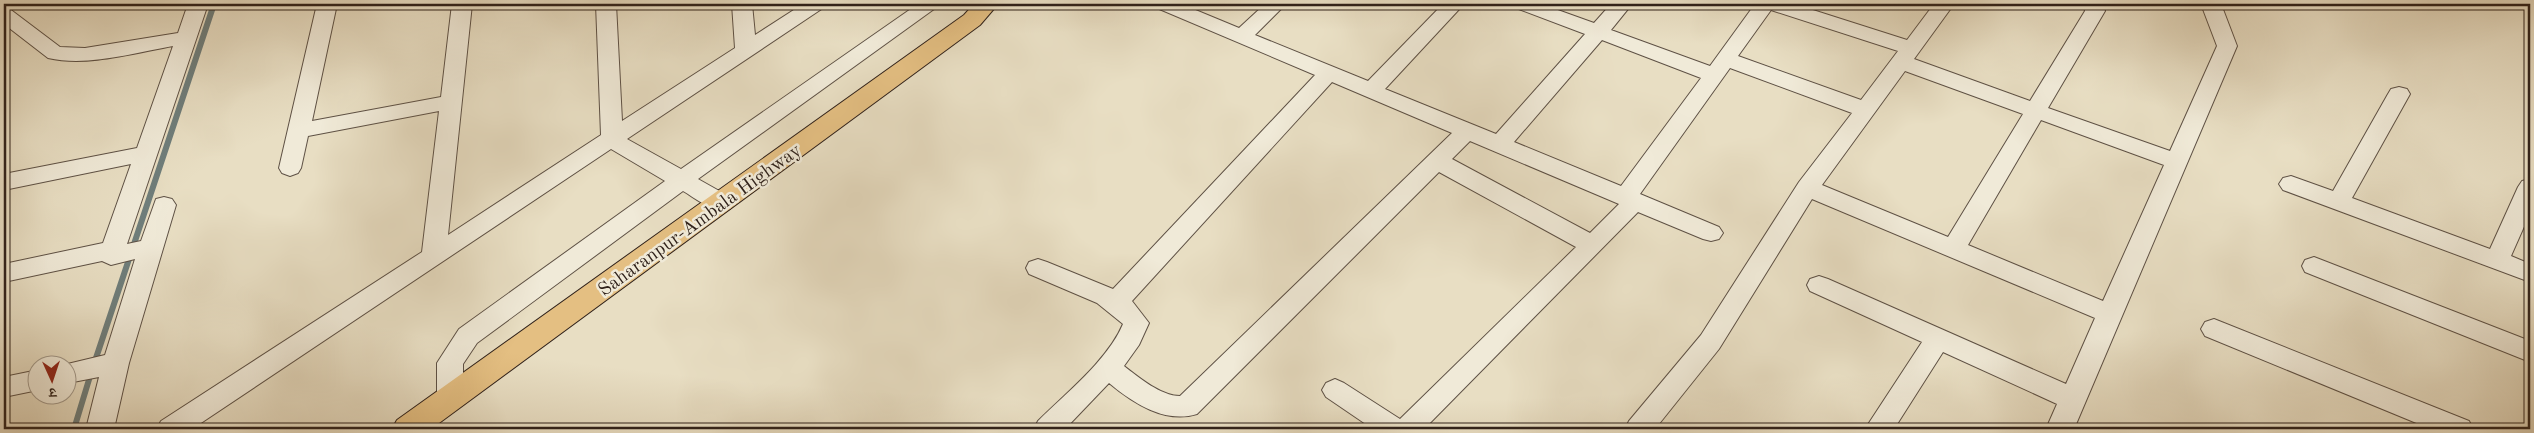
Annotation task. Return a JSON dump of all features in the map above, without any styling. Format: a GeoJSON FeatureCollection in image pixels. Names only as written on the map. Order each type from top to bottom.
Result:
{"type":"FeatureCollection","features":[{"type":"Feature","properties":{"kind":"main road","name":"Saharanpur-Ambala Highway"},"geometry":{"type":"LineString","coordinates":[[408,429],[972,20],[986,4]]}},
{"type":"Feature","properties":{"kind":"street"},"geometry":{"type":"LineString","coordinates":[[94,428],[93,368],[133,250],[146,154],[198,4]]}},
{"type":"Feature","properties":{"kind":"street"},"geometry":{"type":"LineString","coordinates":[[290,168],[327,4]]}},
{"type":"Feature","properties":{"kind":"street"},"geometry":{"type":"LineString","coordinates":[[432,258],[462,4]]}},
{"type":"Feature","properties":{"kind":"street"},"geometry":{"type":"LineString","coordinates":[[606,4],[612,140]]}},
{"type":"Feature","properties":{"kind":"street"},"geometry":{"type":"LineString","coordinates":[[742,4],[746,50]]}},
{"type":"Feature","properties":{"kind":"street"},"geometry":{"type":"LineString","coordinates":[[171,429],[816,4]]}},
{"type":"Feature","properties":{"kind":"street"},"geometry":{"type":"LineString","coordinates":[[450,397],[450,363],[468,336],[683,179],[931,4]]}},
{"type":"Feature","properties":{"kind":"street"},"geometry":{"type":"LineString","coordinates":[[1164,4],[1711,233]]}},
{"type":"Feature","properties":{"kind":"street"},"geometry":{"type":"LineString","coordinates":[[1242,36],[1276,4]]}},
{"type":"Feature","properties":{"kind":"street"},"geometry":{"type":"LineString","coordinates":[[1372,90],[1454,4]]}},
{"type":"Feature","properties":{"kind":"street"},"geometry":{"type":"LineString","coordinates":[[1523,4],[1598,32],[1866,110]]}},
{"type":"Feature","properties":{"kind":"street"},"geometry":{"type":"LineString","coordinates":[[1500,144],[1622,4]]}},
{"type":"Feature","properties":{"kind":"street"},"geometry":{"type":"LineString","coordinates":[[1407,429],[1593,245],[1630,199],[1765,4]]}},
{"type":"Feature","properties":{"kind":"street"},"geometry":{"type":"LineString","coordinates":[[1774,4],[1906,55],[2036,111],[2177,162]]}},
{"type":"Feature","properties":{"kind":"street"},"geometry":{"type":"LineString","coordinates":[[1638,429],[1710,342],[1807,188],[1866,110],[1941,4]]}},
{"type":"Feature","properties":{"kind":"street"},"geometry":{"type":"LineString","coordinates":[[1953,249],[2095,11],[2093,4]]}},
{"type":"Feature","properties":{"kind":"street"},"geometry":{"type":"LineString","coordinates":[[2060,429],[2227,46],[2211,4]]}},
{"type":"Feature","properties":{"kind":"street"},"geometry":{"type":"LineString","coordinates":[[4,14],[50,50],[63,54],[85,54],[186,38]]}},
{"type":"Feature","properties":{"kind":"street"},"geometry":{"type":"LineString","coordinates":[[1116,302],[1330,72]]}},
{"type":"Feature","properties":{"kind":"street"},"geometry":{"type":"LineString","coordinates":[[2338,202],[2399,94]]}},
{"type":"Feature","properties":{"kind":"street"},"geometry":{"type":"LineString","coordinates":[[298,131],[450,102]]}},
{"type":"Feature","properties":{"kind":"street"},"geometry":{"type":"LineString","coordinates":[[1108,367],[1115,376],[1154,398],[1176,407],[1187,406],[1468,130]]}},
{"type":"Feature","properties":{"kind":"street"},"geometry":{"type":"LineString","coordinates":[[612,140],[722,203]]}},
{"type":"Feature","properties":{"kind":"street"},"geometry":{"type":"LineString","coordinates":[[4,182],[146,154]]}},
{"type":"Feature","properties":{"kind":"street"},"geometry":{"type":"LineString","coordinates":[[1437,161],[1593,245]]}},
{"type":"Feature","properties":{"kind":"street"},"geometry":{"type":"LineString","coordinates":[[2291,184],[2530,272]]}},
{"type":"Feature","properties":{"kind":"street"},"geometry":{"type":"LineString","coordinates":[[2497,260],[2530,187]]}},
{"type":"Feature","properties":{"kind":"street"},"geometry":{"type":"LineString","coordinates":[[1807,188],[2110,314]]}},
{"type":"Feature","properties":{"kind":"street"},"geometry":{"type":"LineString","coordinates":[[4,274],[133,250],[164,205]]}},
{"type":"Feature","properties":{"kind":"street"},"geometry":{"type":"LineString","coordinates":[[2314,266],[2530,352]]}},
{"type":"Feature","properties":{"kind":"street"},"geometry":{"type":"LineString","coordinates":[[1038,268],[1116,302],[1131,315],[1136,324],[1130,338],[1108,367],[1048,429]]}},
{"type":"Feature","properties":{"kind":"street"},"geometry":{"type":"LineString","coordinates":[[1820,284],[2073,399]]}},
{"type":"Feature","properties":{"kind":"street"},"geometry":{"type":"LineString","coordinates":[[2214,329],[2459,429]]}},
{"type":"Feature","properties":{"kind":"street"},"geometry":{"type":"LineString","coordinates":[[1879,429],[1938,338]]}},
{"type":"Feature","properties":{"kind":"street"},"geometry":{"type":"LineString","coordinates":[[4,387],[28,382]]}},
{"type":"Feature","properties":{"kind":"street"},"geometry":{"type":"LineString","coordinates":[[1335,390],[1394,429]]}},
{"type":"Feature","properties":{"kind":"waterway"},"geometry":{"type":"LineString","coordinates":[[94,364],[214,4]]}},
{"type":"Feature","properties":{"kind":"waterway"},"geometry":{"type":"LineString","coordinates":[[74,429],[91,373]]}}]}
